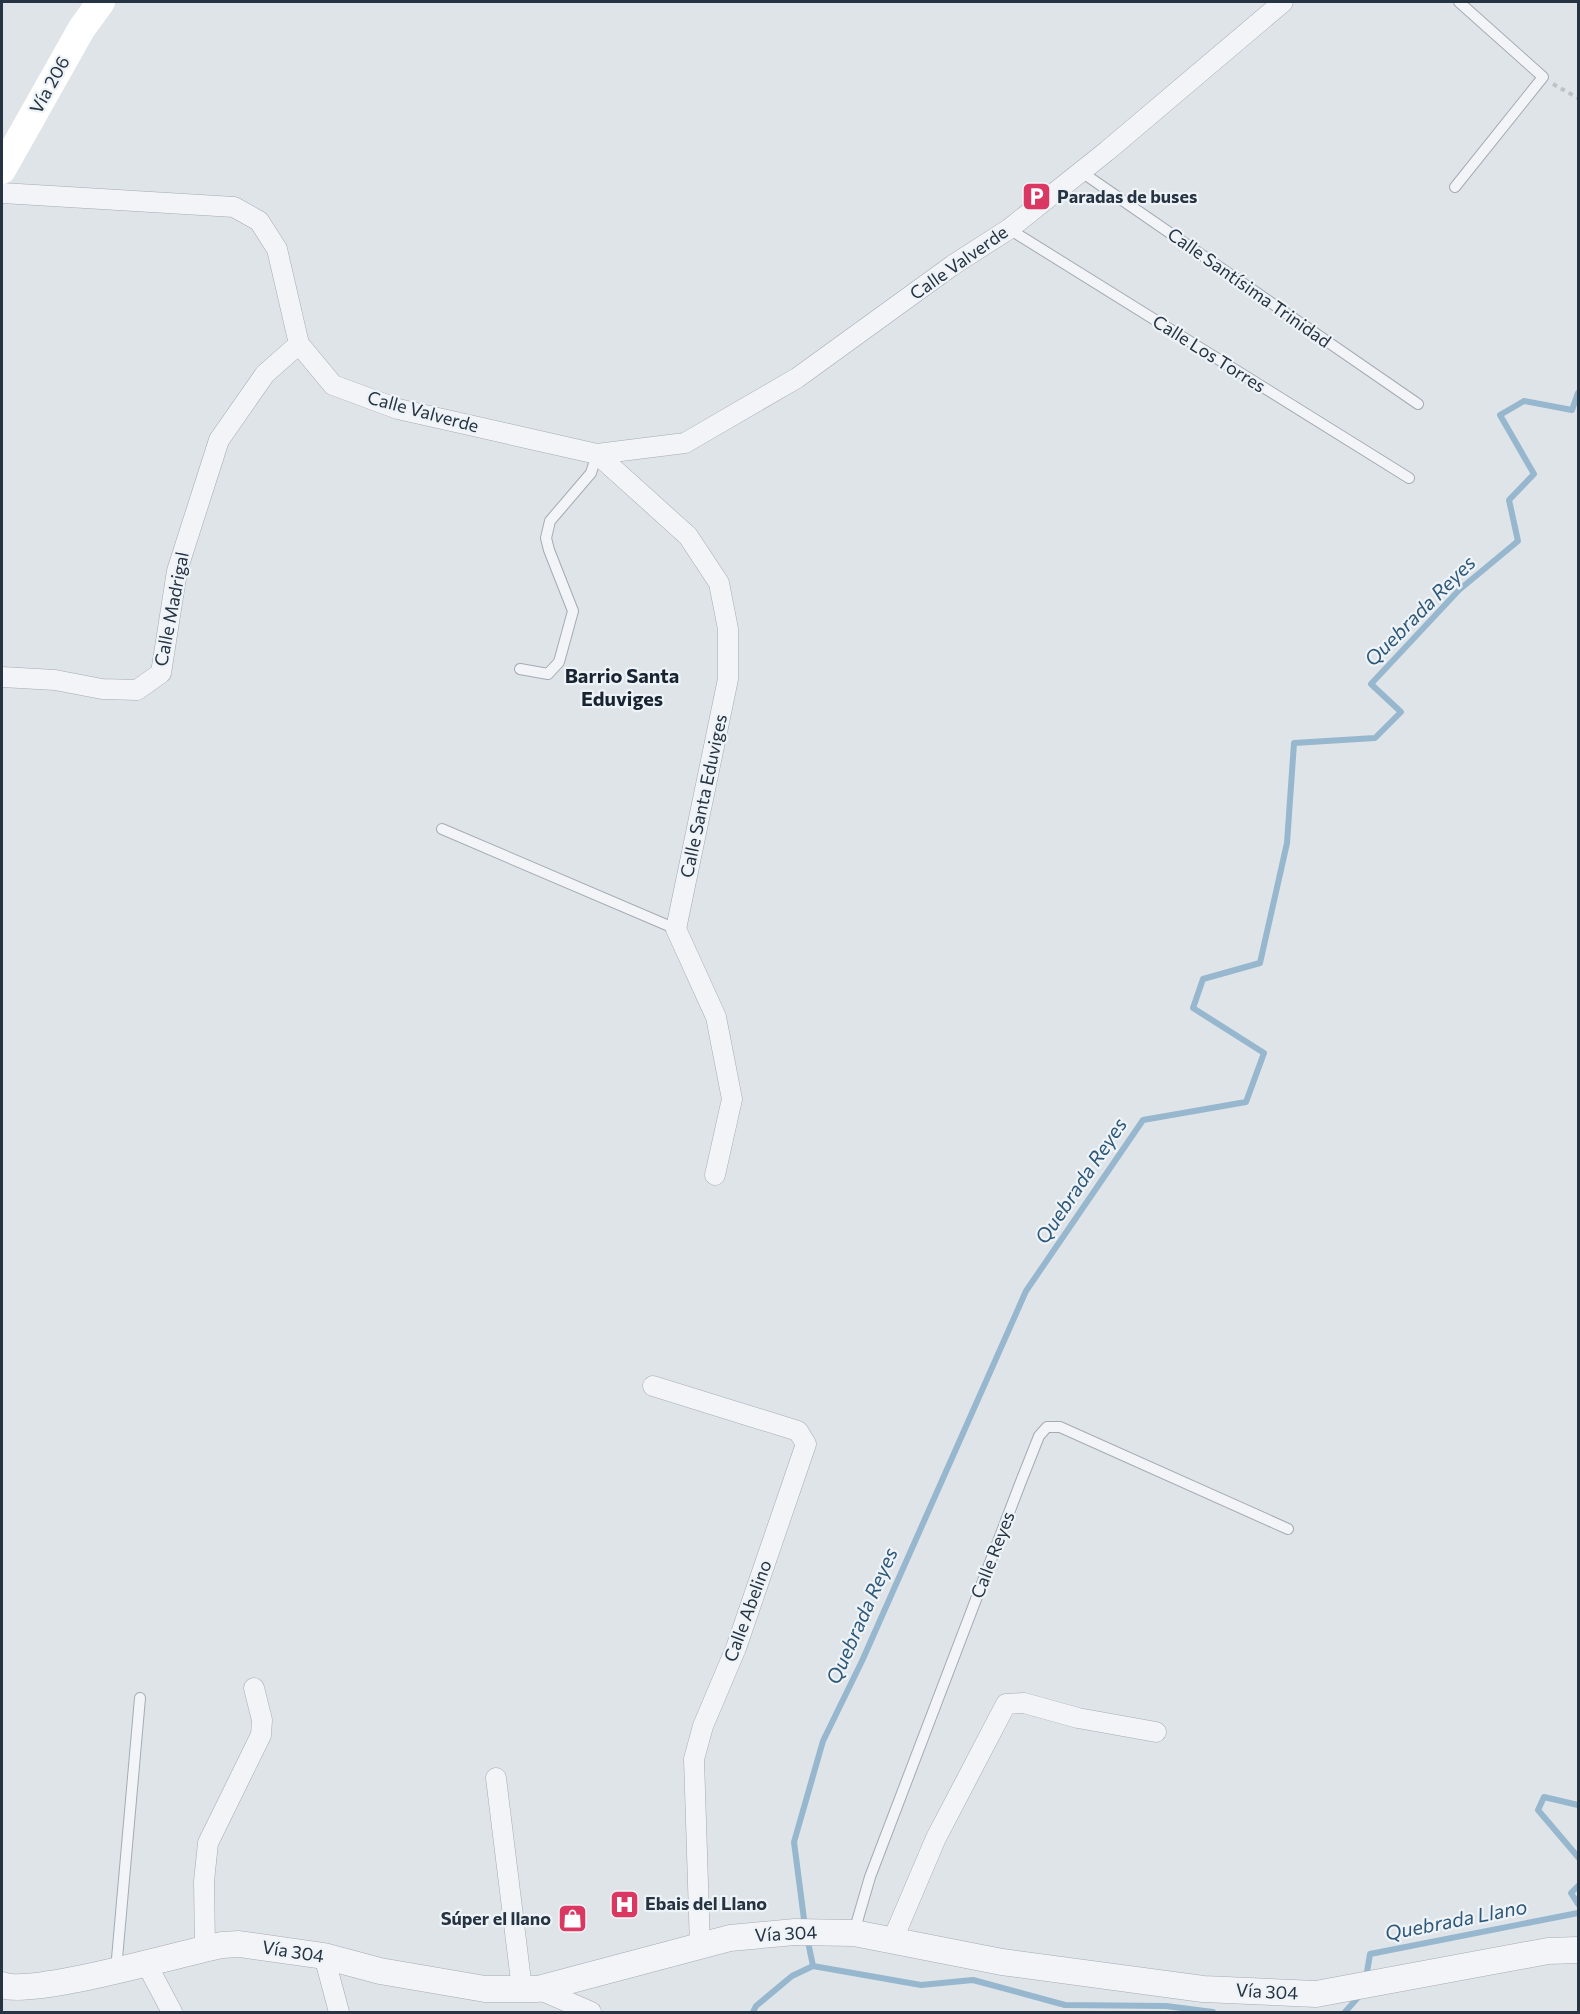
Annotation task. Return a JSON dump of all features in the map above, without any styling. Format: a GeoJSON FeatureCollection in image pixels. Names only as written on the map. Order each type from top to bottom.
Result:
{"type":"FeatureCollection","features":[{"type":"Feature","properties":{"kind":"main road","name":"Vía 206"},"geometry":{"type":"LineString","coordinates":[[2,170],[82,28],[101,2]]}},
{"type":"Feature","properties":{"kind":"street","name":"Calle Valverde"},"geometry":{"type":"LineString","coordinates":[[2,193],[234,207],[259,221],[277,249],[299,344],[333,385],[343,389],[398,409],[597,454],[685,443],[797,378],[953,265],[1009,229],[1283,2]]}},
{"type":"Feature","properties":{"kind":"street","name":"Calle Madrigal"},"geometry":{"type":"LineString","coordinates":[[2,677],[55,680],[102,689],[137,690],[161,673],[177,571],[219,440],[265,374],[299,344]]}},
{"type":"Feature","properties":{"kind":"street","name":"Calle Santa Eduviges"},"geometry":{"type":"LineString","coordinates":[[597,454],[688,536],[719,583],[728,629],[728,679],[676,929]]}},
{"type":"Feature","properties":{"kind":"street"},"geometry":{"type":"LineString","coordinates":[[676,929],[716,1017],[732,1098],[715,1175]]}},
{"type":"Feature","properties":{"kind":"street","name":"Calle Abelino"},"geometry":{"type":"LineString","coordinates":[[653,1386],[798,1431],[806,1444],[736,1648],[704,1726],[694,1759],[700,1946]]}},
{"type":"Feature","properties":{"kind":"street"},"geometry":{"type":"LineString","coordinates":[[205,1948],[204,1881],[208,1843],[261,1735],[262,1720],[254,1688]]}},
{"type":"Feature","properties":{"kind":"street"},"geometry":{"type":"LineString","coordinates":[[893,1939],[936,1838],[1006,1704],[1024,1703],[1078,1718],[1156,1732]]}},
{"type":"Feature","properties":{"kind":"street"},"geometry":{"type":"LineString","coordinates":[[496,1778],[530,1989],[591,2013]]}},
{"type":"Feature","properties":{"kind":"street","name":"Vía 304"},"geometry":{"type":"LineString","coordinates":[[2,1985],[22,1988],[116,1970],[205,1948],[239,1944],[324,1956],[380,1971],[485,1989],[530,1989],[730,1938],[795,1932],[854,1933],[1002,1962],[1203,1989],[1316,1994],[1548,1951],[1578,1950]]}},
{"type":"Feature","properties":{"kind":"street"},"geometry":{"type":"LineString","coordinates":[[324,1956],[339,2013]]}},
{"type":"Feature","properties":{"kind":"street"},"geometry":{"type":"LineString","coordinates":[[146,1963],[172,2013]]}},
{"type":"Feature","properties":{"kind":"lane"},"geometry":{"type":"LineString","coordinates":[[1455,187],[1543,77],[1459,2]]}},
{"type":"Feature","properties":{"kind":"lane","name":"Calle Santísima Trinidad"},"geometry":{"type":"LineString","coordinates":[[1080,171],[1418,404]]}},
{"type":"Feature","properties":{"kind":"lane","name":"Calle Los Torres"},"geometry":{"type":"LineString","coordinates":[[1009,229],[1409,478]]}},
{"type":"Feature","properties":{"kind":"lane"},"geometry":{"type":"LineString","coordinates":[[520,669],[548,674],[559,662],[573,611],[549,550],[547,528],[550,521],[591,473],[597,454]]}},
{"type":"Feature","properties":{"kind":"lane"},"geometry":{"type":"LineString","coordinates":[[442,830],[676,929]]}},
{"type":"Feature","properties":{"kind":"lane","name":"Calle Reyes"},"geometry":{"type":"LineString","coordinates":[[854,1933],[870,1877],[982,1582],[1039,1436],[1047,1427],[1060,1427],[1288,1529]]}},
{"type":"Feature","properties":{"kind":"lane"},"geometry":{"type":"LineString","coordinates":[[116,1970],[140,1698]]}},
{"type":"Feature","properties":{"kind":"path"},"geometry":{"type":"LineString","coordinates":[[1543,77],[1572,97],[1578,98]]}},
{"type":"Feature","properties":{"kind":"waterway","name":"Quebrada Reyes"},"geometry":{"type":"LineString","coordinates":[[805,1927],[794,1842],[823,1741],[862,1661],[1026,1291],[1143,1120],[1246,1102],[1264,1053],[1193,1008],[1203,979],[1260,963],[1287,843],[1294,743],[1375,738],[1401,712],[1371,684],[1459,590],[1518,541],[1509,500],[1534,474],[1500,415],[1524,401],[1572,410],[1578,393]]}},
{"type":"Feature","properties":{"kind":"waterway","name":"Quebrada Llano"},"geometry":{"type":"LineString","coordinates":[[1578,1805],[1544,1797],[1538,1810],[1578,1857]]}},
{"type":"Feature","properties":{"kind":"waterway","name":"Quebrada Llano"},"geometry":{"type":"LineString","coordinates":[[1578,1886],[1571,1893],[1578,1904]]}},
{"type":"Feature","properties":{"kind":"waterway","name":"Quebrada Llano"},"geometry":{"type":"LineString","coordinates":[[1366,1978],[1370,1954],[1578,1913]]}},
{"type":"Feature","properties":{"kind":"waterway","name":"Quebrada Reyes"},"geometry":{"type":"LineString","coordinates":[[807,1937],[813,1966]]}},
{"type":"Feature","properties":{"kind":"waterway","name":"Quebrada Llano"},"geometry":{"type":"LineString","coordinates":[[753,2012],[756,2006],[792,1976],[813,1966],[921,1985],[973,1980],[1065,2005],[1166,2006],[1213,2012]]}},
{"type":"Feature","properties":{"kind":"waterway","name":"Quebrada Llano"},"geometry":{"type":"LineString","coordinates":[[1345,2012],[1362,1993]]}},
{"type":"Feature","properties":{"kind":"place","name":"Paradas de buses"},"geometry":{"type":"Point","coordinates":[1036,197]}},
{"type":"Feature","properties":{"kind":"place","name":"Ebais del Llano"},"geometry":{"type":"Point","coordinates":[624,1904]}},
{"type":"Feature","properties":{"kind":"place","name":"Súper el llano"},"geometry":{"type":"Point","coordinates":[572,1919]}},
{"type":"Feature","properties":{"kind":"district","name":"Barrio Santa Eduviges"},"geometry":{"type":"Point","coordinates":[622,688]}}]}
